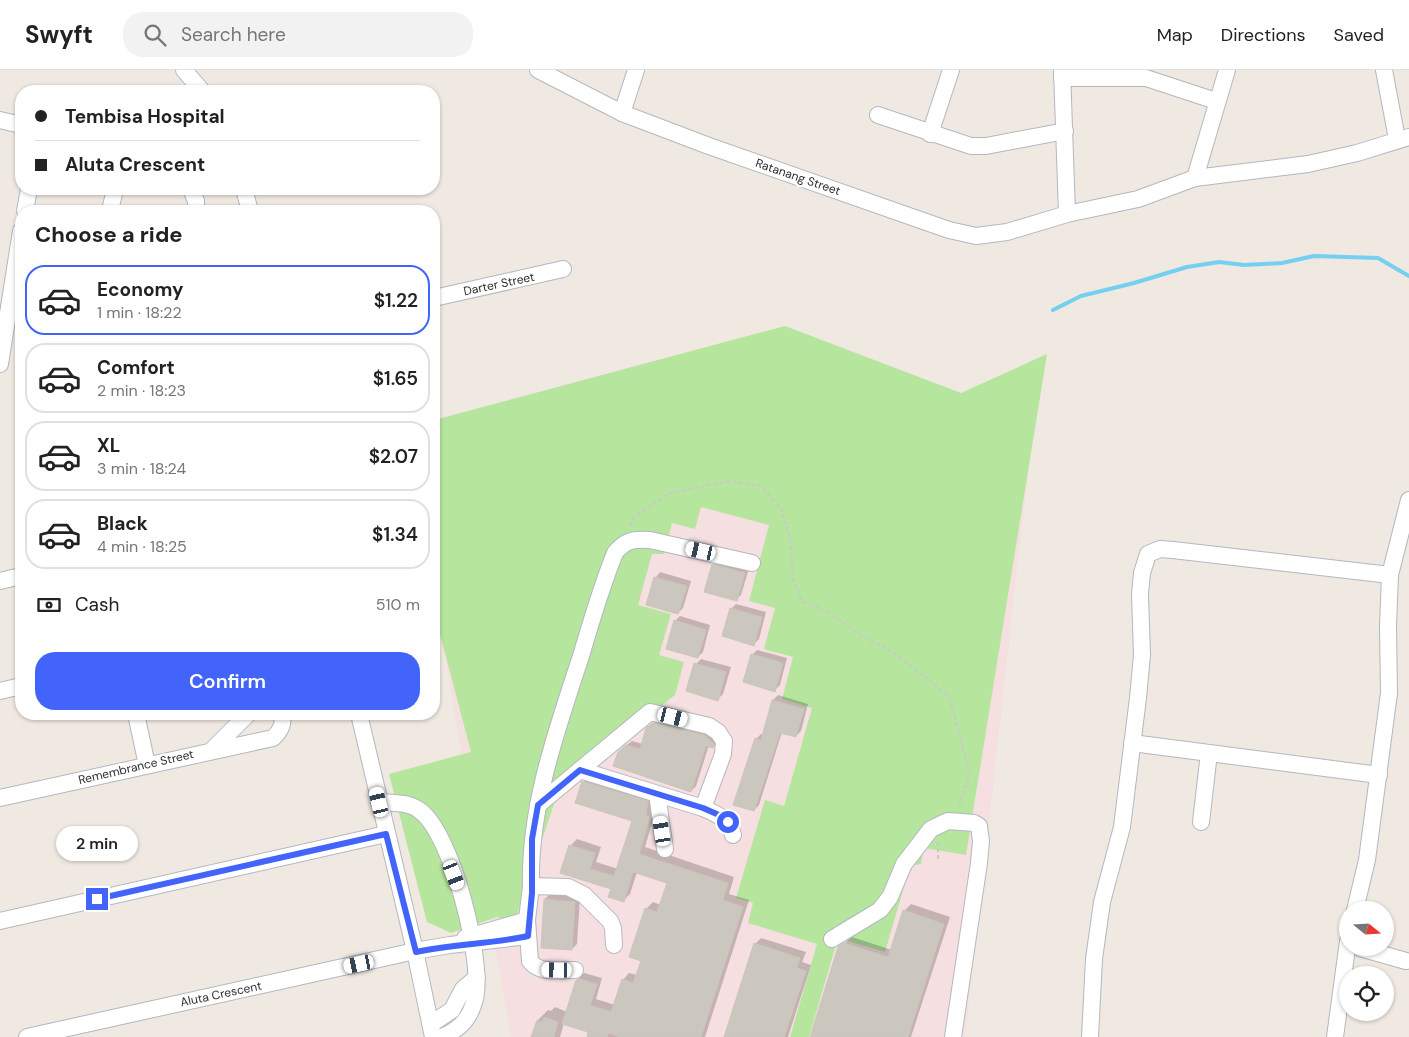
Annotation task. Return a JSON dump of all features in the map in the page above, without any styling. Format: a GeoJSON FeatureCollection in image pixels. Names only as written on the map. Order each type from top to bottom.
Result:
{"type":"FeatureCollection","features":[{"type":"Feature","properties":{"kind":"street"},"geometry":{"type":"LineString","coordinates":[[184,70],[197,85]]}},
{"type":"Feature","properties":{"kind":"street","name":"Ratanang Street"},"geometry":{"type":"LineString","coordinates":[[538,70],[562,75],[622,113],[709,146],[962,234],[976,236],[1008,232],[1067,214],[1138,198],[1195,178],[1308,164],[1357,153],[1403,138]]}},
{"type":"Feature","properties":{"kind":"street"},"geometry":{"type":"LineString","coordinates":[[622,113],[636,70]]}},
{"type":"Feature","properties":{"kind":"street"},"geometry":{"type":"LineString","coordinates":[[1195,178],[1216,101],[1227,70]]}},
{"type":"Feature","properties":{"kind":"street"},"geometry":{"type":"LineString","coordinates":[[1384,70],[1403,138]]}},
{"type":"Feature","properties":{"kind":"street"},"geometry":{"type":"LineString","coordinates":[[930,134],[949,71]]}},
{"type":"Feature","properties":{"kind":"street"},"geometry":{"type":"LineString","coordinates":[[1067,214],[1062,74],[1136,77],[1216,101]]}},
{"type":"Feature","properties":{"kind":"street"},"geometry":{"type":"LineString","coordinates":[[878,115],[930,134],[972,146],[986,146],[1065,131]]}},
{"type":"Feature","properties":{"kind":"street"},"geometry":{"type":"LineString","coordinates":[[0,120],[15,124]]}},
{"type":"Feature","properties":{"kind":"street"},"geometry":{"type":"LineString","coordinates":[[0,364],[15,260]]}},
{"type":"Feature","properties":{"kind":"street","name":"Darter Street"},"geometry":{"type":"LineString","coordinates":[[440,297],[563,270]]}},
{"type":"Feature","properties":{"kind":"street"},"geometry":{"type":"LineString","coordinates":[[1357,901],[1367,860],[1389,693],[1388,626],[1390,575],[1409,500]]}},
{"type":"Feature","properties":{"kind":"street"},"geometry":{"type":"LineString","coordinates":[[575,970],[543,969],[533,965],[528,953],[532,839],[538,805],[562,713],[615,553],[622,544],[634,539],[650,540],[752,563]]}},
{"type":"Feature","properties":{"kind":"street"},"geometry":{"type":"LineString","coordinates":[[1090,1037],[1094,959],[1102,902],[1122,827],[1142,655],[1140,594],[1142,573],[1148,554],[1160,549],[1173,550],[1390,575]]}},
{"type":"Feature","properties":{"kind":"street"},"geometry":{"type":"LineString","coordinates":[[0,581],[15,577]]}},
{"type":"Feature","properties":{"kind":"street"},"geometry":{"type":"LineString","coordinates":[[0,691],[15,687]]}},
{"type":"Feature","properties":{"kind":"street"},"geometry":{"type":"LineString","coordinates":[[538,805],[650,712],[709,726],[718,732],[724,741],[724,754],[703,808]]}},
{"type":"Feature","properties":{"kind":"street"},"geometry":{"type":"LineString","coordinates":[[137,720],[147,765]]}},
{"type":"Feature","properties":{"kind":"street"},"geometry":{"type":"LineString","coordinates":[[212,750],[242,720]]}},
{"type":"Feature","properties":{"kind":"street","name":"Remembrance Street"},"geometry":{"type":"LineString","coordinates":[[0,798],[272,738],[280,732],[283,720]]}},
{"type":"Feature","properties":{"kind":"street"},"geometry":{"type":"LineString","coordinates":[[360,720],[386,834],[416,952],[432,1031]]}},
{"type":"Feature","properties":{"kind":"street"},"geometry":{"type":"LineString","coordinates":[[1132,743],[1379,775]]}},
{"type":"Feature","properties":{"kind":"street"},"geometry":{"type":"LineString","coordinates":[[1201,822],[1209,753]]}},
{"type":"Feature","properties":{"kind":"street"},"geometry":{"type":"LineString","coordinates":[[580,770],[703,808],[719,815],[728,822],[733,835]]}},
{"type":"Feature","properties":{"kind":"street"},"geometry":{"type":"LineString","coordinates":[[657,794],[665,849]]}},
{"type":"Feature","properties":{"kind":"street"},"geometry":{"type":"LineString","coordinates":[[379,802],[411,806],[426,816],[444,846],[460,889],[472,939],[476,977],[474,1002],[467,1019],[456,1031],[442,1037]]}},
{"type":"Feature","properties":{"kind":"street"},"geometry":{"type":"LineString","coordinates":[[832,939],[880,910],[890,897],[904,864],[921,841],[938,824],[953,821],[977,824],[980,828],[981,842],[953,1037]]}},
{"type":"Feature","properties":{"kind":"street"},"geometry":{"type":"LineString","coordinates":[[0,921],[386,834]]}},
{"type":"Feature","properties":{"kind":"street"},"geometry":{"type":"LineString","coordinates":[[531,886],[568,887],[584,895],[610,921],[613,928],[614,945]]}},
{"type":"Feature","properties":{"kind":"street","name":"Aluta Crescent"},"geometry":{"type":"LineString","coordinates":[[27,1037],[528,928]]}},
{"type":"Feature","properties":{"kind":"street"},"geometry":{"type":"LineString","coordinates":[[1335,1037],[1345,956]]}},
{"type":"Feature","properties":{"kind":"street"},"geometry":{"type":"LineString","coordinates":[[1388,956],[1406,961]]}},
{"type":"Feature","properties":{"kind":"street"},"geometry":{"type":"LineString","coordinates":[[432,1031],[452,1010],[463,989],[476,977]]}},
{"type":"Feature","properties":{"kind":"path"},"geometry":{"type":"LineString","coordinates":[[622,544],[634,517],[669,493],[729,481],[761,486],[781,508],[790,537],[793,579],[802,601],[828,612],[862,636],[890,650],[949,696],[970,774],[953,821]]}},
{"type":"Feature","properties":{"kind":"path"},"geometry":{"type":"LineString","coordinates":[[938,840],[938,859]]}},
{"type":"Feature","properties":{"kind":"shaded area"},"geometry":{"type":"Polygon","coordinates":[[[440,441],[1031,442],[965,1037],[511,1037],[440,629],[440,441]]]}},
{"type":"Feature","properties":{"kind":"green space"},"geometry":{"type":"Polygon","coordinates":[[[785,326],[961,393],[1047,354],[966,855],[924,848],[921,864],[910,866],[885,952],[838,938],[809,1037],[790,1037],[817,944],[748,923],[753,903],[736,898],[765,800],[784,806],[812,708],[782,699],[793,657],[764,649],[775,608],[749,601],[769,525],[701,507],[695,529],[672,523],[664,554],[652,554],[638,605],[671,614],[659,655],[684,662],[675,695],[590,761],[554,804],[514,923],[497,917],[451,933],[427,922],[389,774],[471,752],[440,634],[440,418],[785,326]]]}},
{"type":"Feature","properties":{"kind":"building"},"geometry":{"type":"Polygon","coordinates":[[[712,564],[745,573],[737,601],[704,592],[712,564]]]}},
{"type":"Feature","properties":{"kind":"building"},"geometry":{"type":"Polygon","coordinates":[[[654,577],[687,586],[678,614],[646,605],[654,577]]]}},
{"type":"Feature","properties":{"kind":"building"},"geometry":{"type":"Polygon","coordinates":[[[730,608],[762,617],[754,646],[722,636],[730,608]]]}},
{"type":"Feature","properties":{"kind":"building"},"geometry":{"type":"Polygon","coordinates":[[[674,620],[706,630],[698,658],[666,649],[674,620]]]}},
{"type":"Feature","properties":{"kind":"building"},"geometry":{"type":"Polygon","coordinates":[[[751,654],[783,663],[775,692],[743,682],[751,654]]]}},
{"type":"Feature","properties":{"kind":"building"},"geometry":{"type":"Polygon","coordinates":[[[694,663],[726,672],[718,701],[686,691],[694,663]]]}},
{"type":"Feature","properties":{"kind":"building"},"geometry":{"type":"Polygon","coordinates":[[[772,700],[804,709],[796,737],[780,733],[754,811],[733,805],[755,738],[761,740],[772,700]]]}},
{"type":"Feature","properties":{"kind":"building"},"geometry":{"type":"Polygon","coordinates":[[[653,723],[704,735],[714,744],[713,748],[706,746],[691,792],[613,766],[618,752],[626,745],[640,749],[646,728],[653,723]]]}},
{"type":"Feature","properties":{"kind":"building"},"geometry":{"type":"Polygon","coordinates":[[[582,781],[648,801],[646,815],[650,817],[639,854],[728,883],[723,900],[743,907],[701,1037],[620,1037],[609,1033],[607,1037],[587,1037],[588,1032],[562,1024],[576,980],[580,979],[597,984],[590,1005],[611,1012],[622,979],[633,983],[641,961],[629,957],[645,908],[657,912],[667,883],[633,872],[624,902],[608,897],[611,889],[560,873],[569,845],[595,853],[590,869],[614,876],[632,821],[575,803],[582,781]]]}},
{"type":"Feature","properties":{"kind":"building"},"geometry":{"type":"Polygon","coordinates":[[[544,899],[575,902],[572,950],[541,948],[544,899]]]}},
{"type":"Feature","properties":{"kind":"building"},"geometry":{"type":"Polygon","coordinates":[[[903,910],[944,924],[908,1037],[810,1037],[838,947],[844,943],[888,957],[903,910]]]}},
{"type":"Feature","properties":{"kind":"building"},"geometry":{"type":"Polygon","coordinates":[[[754,943],[800,958],[797,968],[806,971],[784,1037],[724,1037],[754,943]]]}},
{"type":"Feature","properties":{"kind":"building"},"geometry":{"type":"Polygon","coordinates":[[[544,1017],[558,1022],[554,1037],[531,1037],[537,1020],[542,1022],[544,1017]]]}},
{"type":"Feature","properties":{"kind":"waterway"},"geometry":{"type":"LineString","coordinates":[[1053,310],[1081,296],[1187,267],[1219,262],[1244,265],[1282,263],[1314,256],[1378,258],[1409,276]]}},
{"type":"Feature","properties":{"kind":"route"},"geometry":{"type":"LineString","coordinates":[[97,899],[386,834],[416,952],[450,944],[472,944],[528,936],[527,920],[532,893],[530,867],[532,839],[538,805],[580,770],[703,808],[719,815],[728,822]]}}]}
